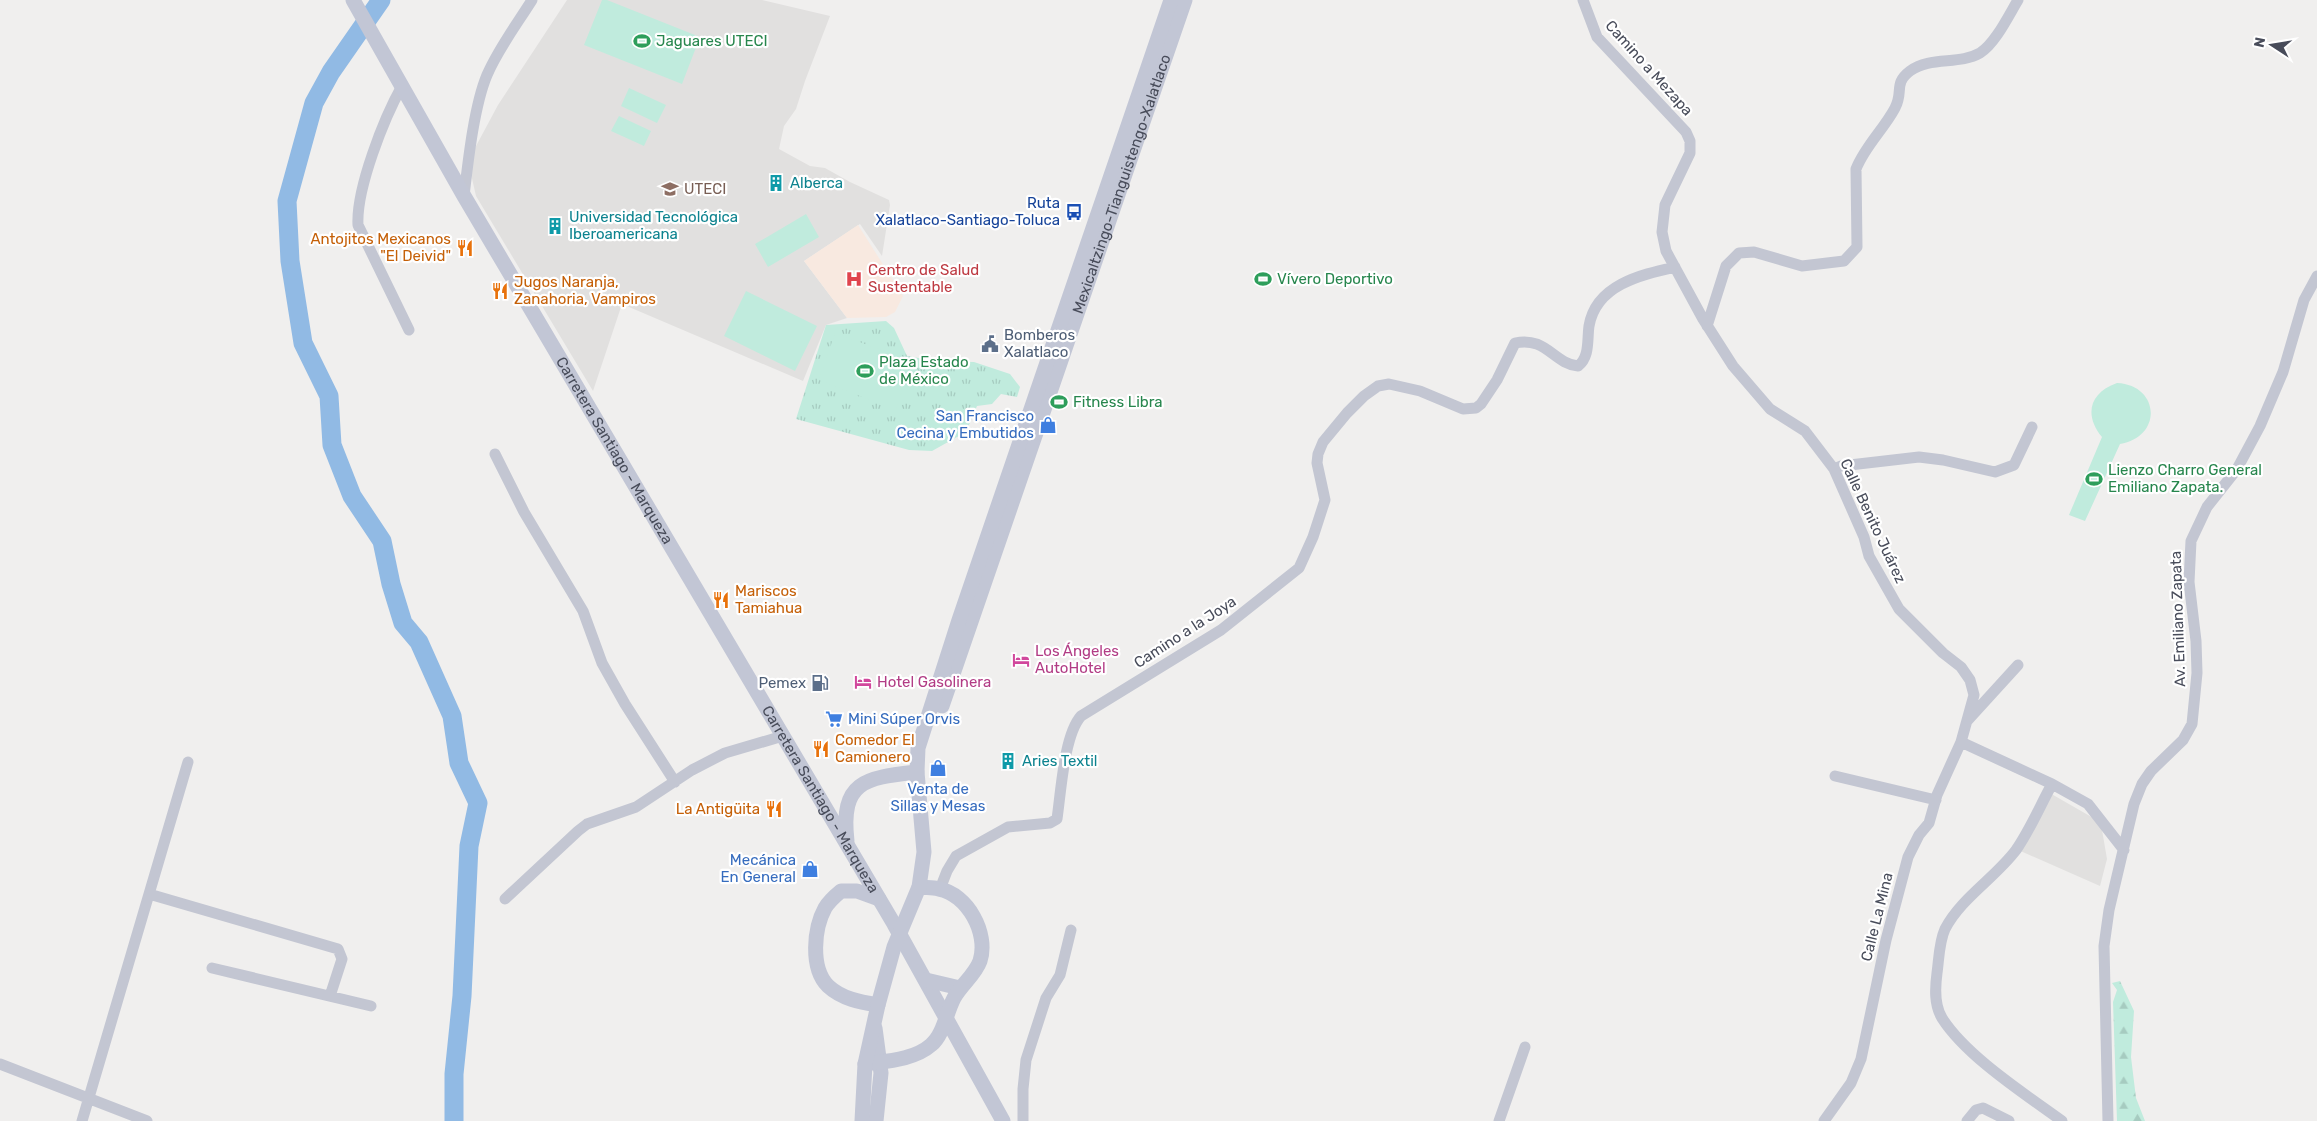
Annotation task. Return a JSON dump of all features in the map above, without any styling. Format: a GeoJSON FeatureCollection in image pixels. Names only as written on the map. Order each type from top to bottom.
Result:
{"type":"FeatureCollection","features":[{"type":"Feature","properties":{"kind":"main road","name":"Carretera Santiago - Marqueza"},"geometry":{"type":"LineString","coordinates":[[353,0],[464,196],[908,948],[1003,1121]]}},
{"type":"Feature","properties":{"kind":"main road","name":"Mexicaltzingo-Tianguistengo-Xalatlaco"},"geometry":{"type":"LineString","coordinates":[[876,1121],[873,1063],[874,1024],[894,947],[920,887],[924,852],[918,748],[959,620],[1171,0]]}},
{"type":"Feature","properties":{"kind":"main road","name":"Mexicaltzingo-Tianguistengo-Xalatlaco"},"geometry":{"type":"LineString","coordinates":[[918,767],[927,750],[969,630],[1185,0]]}},
{"type":"Feature","properties":{"kind":"main road"},"geometry":{"type":"LineString","coordinates":[[848,847],[845,821],[847,806],[857,788],[866,780],[918,767]]}},
{"type":"Feature","properties":{"kind":"main road"},"geometry":{"type":"LineString","coordinates":[[873,1063],[905,1057],[920,1052],[931,1045],[946,1020],[952,1000],[980,962],[982,952],[979,928],[969,909],[958,899],[940,889],[920,887]]}},
{"type":"Feature","properties":{"kind":"main road"},"geometry":{"type":"LineString","coordinates":[[878,1005],[843,997],[827,985],[818,969],[816,942],[819,923],[825,907],[841,891],[857,891],[879,899]]}},
{"type":"Feature","properties":{"kind":"main road"},"geometry":{"type":"LineString","coordinates":[[926,980],[960,988]]}},
{"type":"Feature","properties":{"kind":"main road","name":"Mexicaltzingo-Tianguistengo-Xalatlaco"},"geometry":{"type":"LineString","coordinates":[[862,1121],[873,1063]]}},
{"type":"Feature","properties":{"kind":"street"},"geometry":{"type":"LineString","coordinates":[[464,196],[468,161],[486,77],[495,58],[532,0]]}},
{"type":"Feature","properties":{"kind":"street","name":"Camino a Mezapa"},"geometry":{"type":"LineString","coordinates":[[1583,0],[1597,38],[1686,132],[1690,141],[1690,153],[1665,205],[1662,232],[1666,251],[1675,267]]}},
{"type":"Feature","properties":{"kind":"street"},"geometry":{"type":"LineString","coordinates":[[1707,326],[1726,266],[1739,253],[1754,252],[1802,266],[1844,261],[1857,247],[1856,169],[1860,157],[1896,108],[1900,95],[1898,84],[1901,78],[1916,67],[1980,53],[1990,43],[2018,0]]}},
{"type":"Feature","properties":{"kind":"street"},"geometry":{"type":"LineString","coordinates":[[402,86],[387,116],[364,182],[357,213],[358,225],[409,330]]}},
{"type":"Feature","properties":{"kind":"street","name":"Calle Benito Juárez"},"geometry":{"type":"LineString","coordinates":[[1675,267],[1707,326],[1733,366],[1770,409],[1805,431],[1834,469],[1864,537],[1869,556],[1899,609],[1943,653],[1961,667],[1970,680],[1974,695],[1966,722]]}},
{"type":"Feature","properties":{"kind":"street","name":"Camino a la Joya"},"geometry":{"type":"LineString","coordinates":[[940,889],[947,871],[956,856],[1008,827],[1050,823],[1056,819],[1070,736],[1081,716],[1222,630],[1299,568],[1314,537],[1325,500],[1323,482],[1317,463],[1318,454],[1323,442],[1364,396],[1378,386],[1389,384],[1420,391],[1464,409],[1476,408],[1481,404],[1496,380],[1515,343],[1527,342],[1538,344],[1568,363],[1578,366],[1585,357],[1591,316],[1595,306],[1619,285],[1641,275],[1675,267]]}},
{"type":"Feature","properties":{"kind":"street","name":"Av. Emiliano Zapata"},"geometry":{"type":"LineString","coordinates":[[2108,1121],[2104,946],[2109,910],[2134,804],[2142,784],[2151,771],[2183,740],[2192,724],[2197,673],[2196,641],[2189,582],[2191,541],[2207,507],[2237,469],[2260,426],[2283,372],[2304,300],[2317,276]]}},
{"type":"Feature","properties":{"kind":"street"},"geometry":{"type":"LineString","coordinates":[[1834,469],[1841,466],[1919,457],[1943,460],[1995,472],[2014,465],[2032,427]]}},
{"type":"Feature","properties":{"kind":"street"},"geometry":{"type":"LineString","coordinates":[[494,454],[524,512],[583,610],[607,671],[675,782]]}},
{"type":"Feature","properties":{"kind":"street"},"geometry":{"type":"LineString","coordinates":[[1966,722],[2018,665]]}},
{"type":"Feature","properties":{"kind":"street","name":"Calle La Mina"},"geometry":{"type":"LineString","coordinates":[[1824,1121],[1850,1083],[1861,1059],[1886,940],[1908,857],[1919,835],[1929,822],[1946,771],[1961,742],[1966,722]]}},
{"type":"Feature","properties":{"kind":"street"},"geometry":{"type":"LineString","coordinates":[[505,899],[587,824],[636,807],[692,770],[725,753],[783,736]]}},
{"type":"Feature","properties":{"kind":"street"},"geometry":{"type":"LineString","coordinates":[[1961,742],[2052,784],[2088,804],[2124,850]]}},
{"type":"Feature","properties":{"kind":"street"},"geometry":{"type":"LineString","coordinates":[[82,1121],[188,762]]}},
{"type":"Feature","properties":{"kind":"street"},"geometry":{"type":"LineString","coordinates":[[1834,776],[1936,800]]}},
{"type":"Feature","properties":{"kind":"street"},"geometry":{"type":"LineString","coordinates":[[2052,784],[2005,865],[1969,899],[1946,928],[1942,936],[1936,979],[1936,999],[1943,1019],[1975,1053],[2062,1121]]}},
{"type":"Feature","properties":{"kind":"street"},"geometry":{"type":"LineString","coordinates":[[149,894],[338,949],[341,952],[342,959],[330,996]]}},
{"type":"Feature","properties":{"kind":"street"},"geometry":{"type":"LineString","coordinates":[[1023,1121],[1022,1089],[1026,1060],[1046,998],[1060,975],[1070,930]]}},
{"type":"Feature","properties":{"kind":"street"},"geometry":{"type":"LineString","coordinates":[[212,968],[371,1006]]}},
{"type":"Feature","properties":{"kind":"street"},"geometry":{"type":"LineString","coordinates":[[1499,1121],[1525,1047]]}},
{"type":"Feature","properties":{"kind":"street"},"geometry":{"type":"LineString","coordinates":[[0,1064],[147,1121]]}},
{"type":"Feature","properties":{"kind":"street"},"geometry":{"type":"LineString","coordinates":[[1968,1121],[1976,1110],[1983,1108],[2009,1121]]}},
{"type":"Feature","properties":{"kind":"shaded area","name":"UTECI"},"geometry":{"type":"Polygon","coordinates":[[[567,0],[762,0],[830,16],[796,109],[784,126],[779,149],[810,166],[825,168],[889,200],[890,205],[882,256],[860,224],[804,261],[847,318],[826,325],[803,381],[622,304],[593,391],[476,196],[468,161],[498,105],[567,0]]]}},
{"type":"Feature","properties":{"kind":"shaded area","name":"Centro de Salud Sustentable"},"geometry":{"type":"Polygon","coordinates":[[[858,225],[903,296],[895,312],[886,317],[847,318],[804,261],[858,225]]]}},
{"type":"Feature","properties":{"kind":"shaded area"},"geometry":{"type":"Polygon","coordinates":[[[2048,792],[2095,819],[2102,830],[2107,859],[2100,886],[2016,849],[2048,792]]]}},
{"type":"Feature","properties":{"kind":"green space","name":"Jaguares UTECI"},"geometry":{"type":"Polygon","coordinates":[[[602,0],[607,0],[700,37],[682,84],[584,45],[602,0]]]}},
{"type":"Feature","properties":{"kind":"green space"},"geometry":{"type":"Polygon","coordinates":[[[629,88],[666,105],[657,123],[621,106],[629,88]]]}},
{"type":"Feature","properties":{"kind":"green space"},"geometry":{"type":"Polygon","coordinates":[[[619,116],[651,131],[644,146],[611,131],[619,116]]]}},
{"type":"Feature","properties":{"kind":"green space"},"geometry":{"type":"Polygon","coordinates":[[[806,214],[819,237],[768,267],[755,244],[806,214]]]}},
{"type":"Feature","properties":{"kind":"green space"},"geometry":{"type":"Polygon","coordinates":[[[746,291],[817,326],[795,371],[724,336],[746,291]]]}},
{"type":"Feature","properties":{"kind":"green space"},"geometry":{"type":"Polygon","coordinates":[[[886,321],[894,328],[907,356],[936,361],[974,362],[1010,374],[1020,387],[1017,397],[1001,394],[992,404],[977,406],[966,432],[932,451],[909,450],[796,419],[826,325],[886,321]]]}},
{"type":"Feature","properties":{"kind":"green space","name":"Plaza Estado de México"},"geometry":{"type":"Polygon","coordinates":[[[835,333],[911,361],[896,410],[819,380],[835,333]]]}},
{"type":"Feature","properties":{"kind":"green space","name":"Lienzo Charro General Emiliano Zapata."},"geometry":{"type":"Polygon","coordinates":[[[2117,383],[2131,386],[2142,392],[2148,401],[2151,412],[2149,422],[2144,432],[2134,439],[2120,444],[2085,521],[2069,515],[2102,437],[2093,421],[2092,406],[2100,393],[2117,383]]]}},
{"type":"Feature","properties":{"kind":"green space"},"geometry":{"type":"Polygon","coordinates":[[[2120,981],[2134,1011],[2131,1057],[2136,1098],[2145,1121],[2117,1121],[2113,1002],[2117,990],[2112,983],[2120,981]]]}},
{"type":"Feature","properties":{"kind":"waterway"},"geometry":{"type":"LineString","coordinates":[[381,0],[331,72],[314,103],[287,201],[290,261],[303,343],[329,396],[332,445],[352,496],[382,541],[391,584],[403,623],[419,642],[452,716],[459,763],[478,803],[469,846],[462,996],[454,1074],[454,1121]]}},
{"type":"Feature","properties":{"kind":"place","name":"Jaguares UTECI"},"geometry":{"type":"Point","coordinates":[642,41]}},
{"type":"Feature","properties":{"kind":"place","name":"Alberca"},"geometry":{"type":"Point","coordinates":[776,183]}},
{"type":"Feature","properties":{"kind":"place","name":"UTECI"},"geometry":{"type":"Point","coordinates":[670,189]}},
{"type":"Feature","properties":{"kind":"place","name":"Ruta Xalatlaco-Santiago-Toluca"},"geometry":{"type":"Point","coordinates":[1074,212]}},
{"type":"Feature","properties":{"kind":"place","name":"Universidad Tecnológica Iberoamericana"},"geometry":{"type":"Point","coordinates":[555,226]}},
{"type":"Feature","properties":{"kind":"place","name":"Antojitos Mexicanos \"El Deivid\""},"geometry":{"type":"Point","coordinates":[465,248]}},
{"type":"Feature","properties":{"kind":"place","name":"Centro de Salud Sustentable"},"geometry":{"type":"Point","coordinates":[854,279]}},
{"type":"Feature","properties":{"kind":"place","name":"Vívero Deportivo"},"geometry":{"type":"Point","coordinates":[1263,279]}},
{"type":"Feature","properties":{"kind":"place","name":"Jugos Naranja, Zanahoria, Vampiros"},"geometry":{"type":"Point","coordinates":[500,291]}},
{"type":"Feature","properties":{"kind":"place","name":"Bomberos Xalatlaco"},"geometry":{"type":"Point","coordinates":[990,344]}},
{"type":"Feature","properties":{"kind":"place","name":"Plaza Estado de México"},"geometry":{"type":"Point","coordinates":[865,371]}},
{"type":"Feature","properties":{"kind":"place","name":"Fitness Libra"},"geometry":{"type":"Point","coordinates":[1059,402]}},
{"type":"Feature","properties":{"kind":"place","name":"San Francisco Cecina y Embutidos"},"geometry":{"type":"Point","coordinates":[1048,425]}},
{"type":"Feature","properties":{"kind":"place","name":"Lienzo Charro General Emiliano Zapata."},"geometry":{"type":"Point","coordinates":[2094,479]}},
{"type":"Feature","properties":{"kind":"place","name":"Mariscos Tamiahua"},"geometry":{"type":"Point","coordinates":[721,600]}},
{"type":"Feature","properties":{"kind":"place","name":"Los Ángeles AutoHotel"},"geometry":{"type":"Point","coordinates":[1021,660]}},
{"type":"Feature","properties":{"kind":"place","name":"Hotel Gasolinera"},"geometry":{"type":"Point","coordinates":[863,682]}},
{"type":"Feature","properties":{"kind":"place","name":"Pemex"},"geometry":{"type":"Point","coordinates":[820,683]}},
{"type":"Feature","properties":{"kind":"place","name":"Mini Súper Orvis"},"geometry":{"type":"Point","coordinates":[834,719]}},
{"type":"Feature","properties":{"kind":"place","name":"Comedor El Camionero"},"geometry":{"type":"Point","coordinates":[821,749]}},
{"type":"Feature","properties":{"kind":"place","name":"Aries Textil"},"geometry":{"type":"Point","coordinates":[1008,761]}},
{"type":"Feature","properties":{"kind":"place","name":"Venta de Sillas y Mesas"},"geometry":{"type":"Point","coordinates":[938,768]}},
{"type":"Feature","properties":{"kind":"place","name":"La Antigüita"},"geometry":{"type":"Point","coordinates":[774,809]}},
{"type":"Feature","properties":{"kind":"place","name":"Mecánica En General"},"geometry":{"type":"Point","coordinates":[810,869]}}]}
